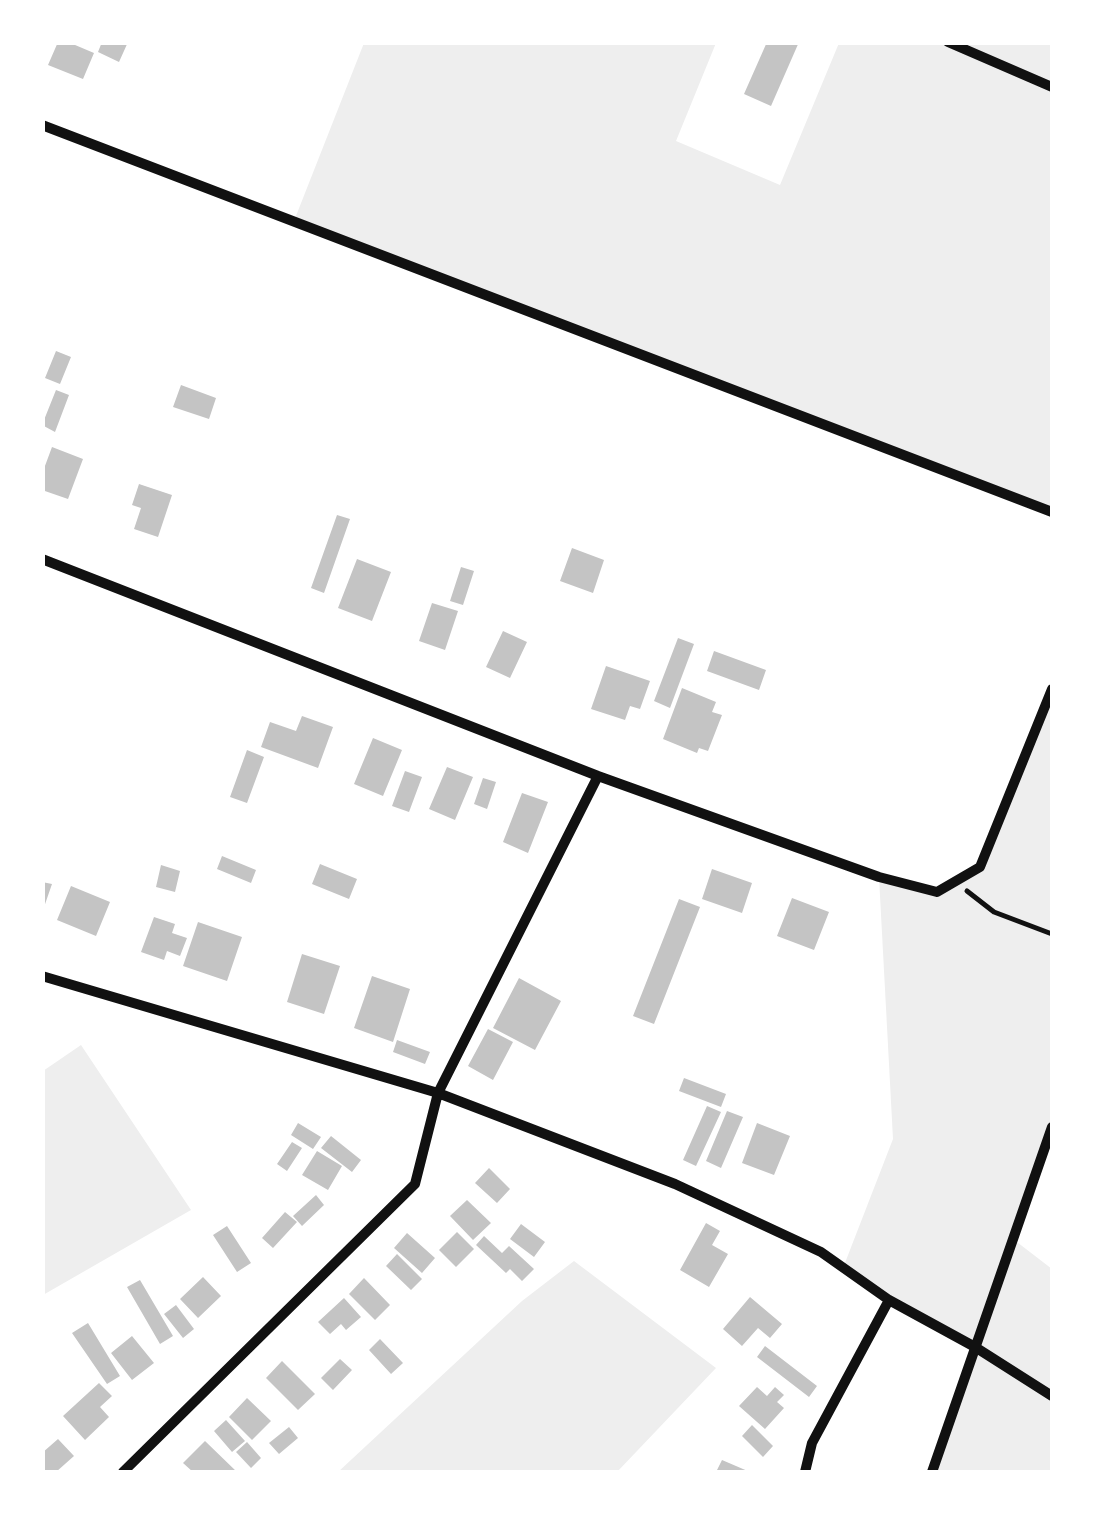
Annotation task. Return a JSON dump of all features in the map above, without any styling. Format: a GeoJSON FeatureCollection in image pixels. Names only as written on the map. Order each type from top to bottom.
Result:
{"type":"FeatureCollection","features":[{"type":"Feature","properties":{"kind":"street"},"geometry":{"type":"LineString","coordinates":[[948,42],[1052,87]]}},
{"type":"Feature","properties":{"kind":"street"},"geometry":{"type":"LineString","coordinates":[[42,125],[1052,512]]}},
{"type":"Feature","properties":{"kind":"street"},"geometry":{"type":"LineString","coordinates":[[42,559],[598,776],[879,876],[937,892],[980,867],[1052,689]]}},
{"type":"Feature","properties":{"kind":"street"},"geometry":{"type":"LineString","coordinates":[[123,1472],[415,1184],[438,1092],[598,776]]}},
{"type":"Feature","properties":{"kind":"street"},"geometry":{"type":"LineString","coordinates":[[42,976],[438,1092],[675,1184],[821,1252],[889,1300],[975,1346],[1052,1396]]}},
{"type":"Feature","properties":{"kind":"street"},"geometry":{"type":"LineString","coordinates":[[932,1472],[1052,1127]]}},
{"type":"Feature","properties":{"kind":"street"},"geometry":{"type":"LineString","coordinates":[[805,1472],[812,1443],[889,1300]]}},
{"type":"Feature","properties":{"kind":"path"},"geometry":{"type":"LineString","coordinates":[[955,882],[994,912],[1052,934]]}},
{"type":"Feature","properties":{"kind":"shaded area"},"geometry":{"type":"Polygon","coordinates":[[[364,43],[716,43],[676,141],[780,185],[839,43],[1052,43],[1052,512],[294,221],[364,43]]]}},
{"type":"Feature","properties":{"kind":"shaded area"},"geometry":{"type":"Polygon","coordinates":[[[1052,689],[1052,1133],[1013,1239],[1052,1269],[1052,1472],[932,1472],[974,1347],[843,1268],[893,1139],[879,877],[937,892],[980,867],[1052,689]]]}},
{"type":"Feature","properties":{"kind":"shaded area"},"geometry":{"type":"Polygon","coordinates":[[[81,1045],[191,1210],[43,1295],[43,1071],[81,1045]]]}},
{"type":"Feature","properties":{"kind":"shaded area"},"geometry":{"type":"Polygon","coordinates":[[[574,1261],[716,1368],[617,1472],[338,1472],[522,1301],[574,1261]]]}},
{"type":"Feature","properties":{"kind":"building"},"geometry":{"type":"Polygon","coordinates":[[[58,42],[94,53],[83,79],[48,65],[58,42]]]}},
{"type":"Feature","properties":{"kind":"building"},"geometry":{"type":"Polygon","coordinates":[[[102,42],[128,42],[119,62],[98,52],[102,42]]]}},
{"type":"Feature","properties":{"kind":"building"},"geometry":{"type":"Polygon","coordinates":[[[767,42],[799,42],[771,106],[744,94],[767,42]]]}},
{"type":"Feature","properties":{"kind":"building"},"geometry":{"type":"Polygon","coordinates":[[[56,351],[71,357],[60,384],[45,378],[56,351]]]}},
{"type":"Feature","properties":{"kind":"building"},"geometry":{"type":"Polygon","coordinates":[[[181,385],[216,398],[209,419],[173,407],[181,385]]]}},
{"type":"Feature","properties":{"kind":"building"},"geometry":{"type":"Polygon","coordinates":[[[56,390],[69,395],[55,432],[42,425],[56,390]]]}},
{"type":"Feature","properties":{"kind":"building"},"geometry":{"type":"Polygon","coordinates":[[[52,447],[83,459],[68,499],[42,490],[42,474],[52,447]]]}},
{"type":"Feature","properties":{"kind":"building"},"geometry":{"type":"Polygon","coordinates":[[[139,484],[172,495],[158,537],[134,529],[141,508],[132,505],[139,484]]]}},
{"type":"Feature","properties":{"kind":"building"},"geometry":{"type":"Polygon","coordinates":[[[337,515],[350,519],[324,593],[311,588],[337,515]]]}},
{"type":"Feature","properties":{"kind":"building"},"geometry":{"type":"Polygon","coordinates":[[[572,548],[604,560],[593,593],[560,581],[572,548]]]}},
{"type":"Feature","properties":{"kind":"building"},"geometry":{"type":"Polygon","coordinates":[[[357,559],[391,572],[372,621],[338,608],[357,559]]]}},
{"type":"Feature","properties":{"kind":"building"},"geometry":{"type":"Polygon","coordinates":[[[461,567],[474,571],[463,605],[450,601],[461,567]]]}},
{"type":"Feature","properties":{"kind":"building"},"geometry":{"type":"Polygon","coordinates":[[[432,603],[458,611],[445,650],[419,641],[432,603]]]}},
{"type":"Feature","properties":{"kind":"building"},"geometry":{"type":"Polygon","coordinates":[[[503,631],[527,642],[510,678],[486,667],[503,631]]]}},
{"type":"Feature","properties":{"kind":"building"},"geometry":{"type":"Polygon","coordinates":[[[678,638],[694,644],[670,708],[654,701],[678,638]]]}},
{"type":"Feature","properties":{"kind":"building"},"geometry":{"type":"Polygon","coordinates":[[[714,651],[766,670],[759,690],[707,671],[714,651]]]}},
{"type":"Feature","properties":{"kind":"building"},"geometry":{"type":"Polygon","coordinates":[[[606,666],[650,681],[640,709],[630,706],[625,720],[591,709],[606,666]]]}},
{"type":"Feature","properties":{"kind":"building"},"geometry":{"type":"Polygon","coordinates":[[[682,688],[716,702],[712,712],[722,715],[708,751],[699,748],[697,753],[663,739],[682,688]]]}},
{"type":"Feature","properties":{"kind":"building"},"geometry":{"type":"Polygon","coordinates":[[[302,716],[333,727],[318,768],[261,747],[270,722],[296,731],[302,716]]]}},
{"type":"Feature","properties":{"kind":"building"},"geometry":{"type":"Polygon","coordinates":[[[373,738],[402,750],[383,796],[354,784],[373,738]]]}},
{"type":"Feature","properties":{"kind":"building"},"geometry":{"type":"Polygon","coordinates":[[[247,750],[264,757],[247,803],[230,797],[247,750]]]}},
{"type":"Feature","properties":{"kind":"building"},"geometry":{"type":"Polygon","coordinates":[[[447,767],[473,777],[455,820],[429,809],[447,767]]]}},
{"type":"Feature","properties":{"kind":"building"},"geometry":{"type":"Polygon","coordinates":[[[405,771],[422,777],[409,812],[392,806],[405,771]]]}},
{"type":"Feature","properties":{"kind":"building"},"geometry":{"type":"Polygon","coordinates":[[[483,778],[496,782],[487,809],[474,804],[483,778]]]}},
{"type":"Feature","properties":{"kind":"building"},"geometry":{"type":"Polygon","coordinates":[[[522,793],[548,802],[528,853],[503,842],[522,793]]]}},
{"type":"Feature","properties":{"kind":"building"},"geometry":{"type":"Polygon","coordinates":[[[222,856],[256,870],[251,883],[217,869],[222,856]]]}},
{"type":"Feature","properties":{"kind":"building"},"geometry":{"type":"Polygon","coordinates":[[[320,864],[357,879],[349,899],[312,884],[320,864]]]}},
{"type":"Feature","properties":{"kind":"building"},"geometry":{"type":"Polygon","coordinates":[[[161,865],[180,871],[175,892],[156,887],[161,865]]]}},
{"type":"Feature","properties":{"kind":"building"},"geometry":{"type":"Polygon","coordinates":[[[712,869],[752,883],[742,913],[702,899],[712,869]]]}},
{"type":"Feature","properties":{"kind":"building"},"geometry":{"type":"Polygon","coordinates":[[[42,882],[52,884],[43,910],[42,910],[42,882]]]}},
{"type":"Feature","properties":{"kind":"building"},"geometry":{"type":"Polygon","coordinates":[[[71,886],[110,902],[96,936],[57,920],[71,886]]]}},
{"type":"Feature","properties":{"kind":"building"},"geometry":{"type":"Polygon","coordinates":[[[792,898],[829,912],[814,950],[777,936],[792,898]]]}},
{"type":"Feature","properties":{"kind":"building"},"geometry":{"type":"Polygon","coordinates":[[[679,899],[700,907],[654,1024],[633,1016],[679,899]]]}},
{"type":"Feature","properties":{"kind":"building"},"geometry":{"type":"Polygon","coordinates":[[[154,917],[175,924],[172,933],[187,938],[180,956],[167,951],[164,960],[141,952],[154,917]]]}},
{"type":"Feature","properties":{"kind":"building"},"geometry":{"type":"Polygon","coordinates":[[[198,922],[242,937],[227,981],[183,966],[198,922]]]}},
{"type":"Feature","properties":{"kind":"building"},"geometry":{"type":"Polygon","coordinates":[[[302,954],[340,966],[324,1014],[287,1002],[302,954]]]}},
{"type":"Feature","properties":{"kind":"building"},"geometry":{"type":"Polygon","coordinates":[[[372,976],[410,989],[393,1042],[354,1028],[372,976]]]}},
{"type":"Feature","properties":{"kind":"building"},"geometry":{"type":"Polygon","coordinates":[[[519,978],[561,1001],[535,1050],[493,1028],[519,978]]]}},
{"type":"Feature","properties":{"kind":"building"},"geometry":{"type":"Polygon","coordinates":[[[488,1029],[513,1042],[493,1080],[468,1066],[488,1029]]]}},
{"type":"Feature","properties":{"kind":"building"},"geometry":{"type":"Polygon","coordinates":[[[397,1040],[430,1052],[425,1064],[393,1052],[397,1040]]]}},
{"type":"Feature","properties":{"kind":"building"},"geometry":{"type":"Polygon","coordinates":[[[684,1078],[726,1094],[721,1107],[679,1091],[684,1078]]]}},
{"type":"Feature","properties":{"kind":"building"},"geometry":{"type":"Polygon","coordinates":[[[707,1106],[721,1112],[696,1166],[683,1160],[707,1106]]]}},
{"type":"Feature","properties":{"kind":"building"},"geometry":{"type":"Polygon","coordinates":[[[727,1111],[743,1117],[721,1168],[706,1161],[727,1111]]]}},
{"type":"Feature","properties":{"kind":"building"},"geometry":{"type":"Polygon","coordinates":[[[298,1123],[321,1137],[313,1149],[291,1135],[298,1123]]]}},
{"type":"Feature","properties":{"kind":"building"},"geometry":{"type":"Polygon","coordinates":[[[757,1123],[790,1136],[774,1175],[742,1163],[757,1123]]]}},
{"type":"Feature","properties":{"kind":"building"},"geometry":{"type":"Polygon","coordinates":[[[331,1136],[361,1160],[352,1172],[321,1148],[331,1136]]]}},
{"type":"Feature","properties":{"kind":"building"},"geometry":{"type":"Polygon","coordinates":[[[292,1142],[302,1148],[287,1171],[277,1164],[292,1142]]]}},
{"type":"Feature","properties":{"kind":"building"},"geometry":{"type":"Polygon","coordinates":[[[317,1151],[342,1166],[328,1190],[302,1175],[317,1151]]]}},
{"type":"Feature","properties":{"kind":"building"},"geometry":{"type":"Polygon","coordinates":[[[489,1168],[510,1189],[497,1203],[475,1183],[489,1168]]]}},
{"type":"Feature","properties":{"kind":"building"},"geometry":{"type":"Polygon","coordinates":[[[316,1195],[324,1205],[302,1226],[293,1216],[316,1195]]]}},
{"type":"Feature","properties":{"kind":"building"},"geometry":{"type":"Polygon","coordinates":[[[467,1200],[491,1223],[473,1240],[450,1216],[467,1200]]]}},
{"type":"Feature","properties":{"kind":"building"},"geometry":{"type":"Polygon","coordinates":[[[285,1212],[297,1222],[273,1248],[262,1238],[285,1212]]]}},
{"type":"Feature","properties":{"kind":"building"},"geometry":{"type":"Polygon","coordinates":[[[706,1223],[720,1231],[712,1245],[728,1254],[709,1287],[680,1270],[706,1223]]]}},
{"type":"Feature","properties":{"kind":"building"},"geometry":{"type":"Polygon","coordinates":[[[521,1224],[545,1242],[534,1257],[510,1239],[521,1224]]]}},
{"type":"Feature","properties":{"kind":"building"},"geometry":{"type":"Polygon","coordinates":[[[227,1226],[251,1263],[237,1272],[213,1235],[227,1226]]]}},
{"type":"Feature","properties":{"kind":"building"},"geometry":{"type":"Polygon","coordinates":[[[457,1232],[474,1249],[456,1267],[439,1250],[457,1232]]]}},
{"type":"Feature","properties":{"kind":"building"},"geometry":{"type":"Polygon","coordinates":[[[407,1233],[435,1258],[422,1273],[394,1248],[407,1233]]]}},
{"type":"Feature","properties":{"kind":"building"},"geometry":{"type":"Polygon","coordinates":[[[484,1236],[502,1253],[509,1246],[534,1269],[522,1281],[510,1269],[506,1273],[476,1245],[484,1236]]]}},
{"type":"Feature","properties":{"kind":"building"},"geometry":{"type":"Polygon","coordinates":[[[397,1254],[422,1279],[411,1290],[386,1266],[397,1254]]]}},
{"type":"Feature","properties":{"kind":"building"},"geometry":{"type":"Polygon","coordinates":[[[203,1277],[221,1296],[198,1318],[180,1299],[203,1277]]]}},
{"type":"Feature","properties":{"kind":"building"},"geometry":{"type":"Polygon","coordinates":[[[364,1278],[390,1305],[375,1320],[349,1294],[364,1278]]]}},
{"type":"Feature","properties":{"kind":"building"},"geometry":{"type":"Polygon","coordinates":[[[140,1280],[173,1336],[160,1344],[127,1287],[140,1280]]]}},
{"type":"Feature","properties":{"kind":"building"},"geometry":{"type":"Polygon","coordinates":[[[750,1297],[782,1324],[770,1338],[758,1328],[742,1346],[723,1329],[750,1297]]]}},
{"type":"Feature","properties":{"kind":"building"},"geometry":{"type":"Polygon","coordinates":[[[344,1298],[361,1317],[346,1330],[341,1324],[330,1334],[318,1322],[344,1298]]]}},
{"type":"Feature","properties":{"kind":"building"},"geometry":{"type":"Polygon","coordinates":[[[176,1305],[194,1329],[183,1338],[164,1314],[176,1305]]]}},
{"type":"Feature","properties":{"kind":"building"},"geometry":{"type":"Polygon","coordinates":[[[88,1323],[120,1376],[107,1384],[72,1333],[88,1323]]]}},
{"type":"Feature","properties":{"kind":"building"},"geometry":{"type":"Polygon","coordinates":[[[132,1336],[154,1363],[132,1380],[111,1353],[132,1336]]]}},
{"type":"Feature","properties":{"kind":"building"},"geometry":{"type":"Polygon","coordinates":[[[380,1339],[403,1363],[391,1374],[369,1350],[380,1339]]]}},
{"type":"Feature","properties":{"kind":"building"},"geometry":{"type":"Polygon","coordinates":[[[765,1346],[817,1386],[809,1397],[757,1357],[765,1346]]]}},
{"type":"Feature","properties":{"kind":"building"},"geometry":{"type":"Polygon","coordinates":[[[340,1359],[352,1370],[333,1390],[321,1378],[340,1359]]]}},
{"type":"Feature","properties":{"kind":"building"},"geometry":{"type":"Polygon","coordinates":[[[282,1361],[315,1394],[298,1410],[266,1378],[282,1361]]]}},
{"type":"Feature","properties":{"kind":"building"},"geometry":{"type":"Polygon","coordinates":[[[99,1383],[112,1396],[100,1407],[109,1417],[85,1440],[63,1416],[99,1383]]]}},
{"type":"Feature","properties":{"kind":"building"},"geometry":{"type":"Polygon","coordinates":[[[757,1387],[767,1396],[775,1387],[784,1395],[777,1402],[784,1408],[765,1429],[739,1406],[757,1387]]]}},
{"type":"Feature","properties":{"kind":"building"},"geometry":{"type":"Polygon","coordinates":[[[247,1398],[271,1421],[252,1440],[229,1417],[247,1398]]]}},
{"type":"Feature","properties":{"kind":"building"},"geometry":{"type":"Polygon","coordinates":[[[226,1420],[245,1441],[232,1452],[214,1431],[226,1420]]]}},
{"type":"Feature","properties":{"kind":"building"},"geometry":{"type":"Polygon","coordinates":[[[752,1425],[773,1446],[763,1457],[742,1436],[752,1425]]]}},
{"type":"Feature","properties":{"kind":"building"},"geometry":{"type":"Polygon","coordinates":[[[289,1427],[298,1438],[279,1454],[269,1443],[289,1427]]]}},
{"type":"Feature","properties":{"kind":"building"},"geometry":{"type":"Polygon","coordinates":[[[58,1439],[74,1456],[56,1472],[44,1472],[42,1453],[58,1439]]]}},
{"type":"Feature","properties":{"kind":"building"},"geometry":{"type":"Polygon","coordinates":[[[205,1441],[237,1472],[193,1472],[183,1463],[205,1441]]]}},
{"type":"Feature","properties":{"kind":"building"},"geometry":{"type":"Polygon","coordinates":[[[247,1442],[261,1458],[251,1468],[236,1452],[247,1442]]]}},
{"type":"Feature","properties":{"kind":"building"},"geometry":{"type":"Polygon","coordinates":[[[722,1460],[750,1472],[716,1472],[722,1460]]]}}]}
